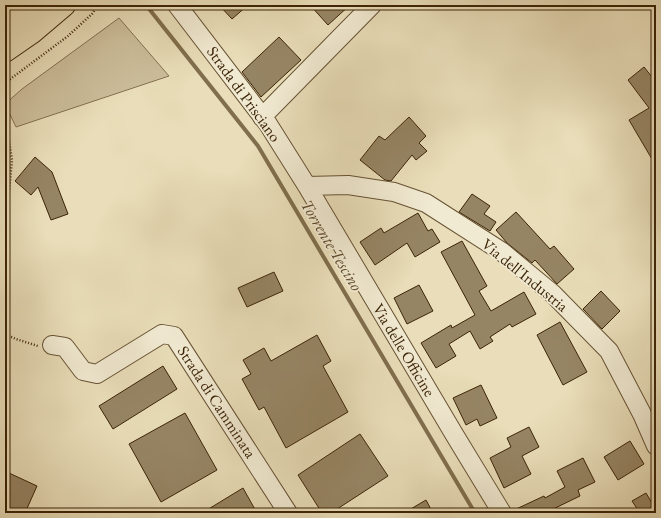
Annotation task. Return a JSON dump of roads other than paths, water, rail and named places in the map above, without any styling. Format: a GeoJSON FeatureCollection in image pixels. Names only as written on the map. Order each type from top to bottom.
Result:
{"type":"FeatureCollection","features":[{"type":"Feature","properties":{"kind":"main road"},"geometry":{"type":"LineString","coordinates":[[5,16],[20,5]]}},
{"type":"Feature","properties":{"kind":"main road"},"geometry":{"type":"LineString","coordinates":[[5,42],[50,10]]}},
{"type":"Feature","properties":{"kind":"main road"},"geometry":{"type":"LineString","coordinates":[[5,52],[50,10]]}},
{"type":"Feature","properties":{"kind":"street","name":"Strada di Prisciano"},"geometry":{"type":"LineString","coordinates":[[177,5],[262,117],[307,186]]}},
{"type":"Feature","properties":{"kind":"street"},"geometry":{"type":"LineString","coordinates":[[262,117],[372,5]]}},
{"type":"Feature","properties":{"kind":"street","name":"Via dell'Industria"},"geometry":{"type":"LineString","coordinates":[[307,186],[348,185],[394,192],[426,203],[501,251],[553,294],[609,351],[642,414],[656,446]]}},
{"type":"Feature","properties":{"kind":"street","name":"Via delle Officine"},"geometry":{"type":"LineString","coordinates":[[307,186],[502,513]]}},
{"type":"Feature","properties":{"kind":"street","name":"Strada di Camminata"},"geometry":{"type":"LineString","coordinates":[[52,345],[65,347],[83,371],[97,374],[162,334],[174,336],[288,513]]}},
{"type":"Feature","properties":{"kind":"waterway","name":"Torrente Tescino"},"geometry":{"type":"LineString","coordinates":[[146,5],[258,146],[475,513]]}}]}
